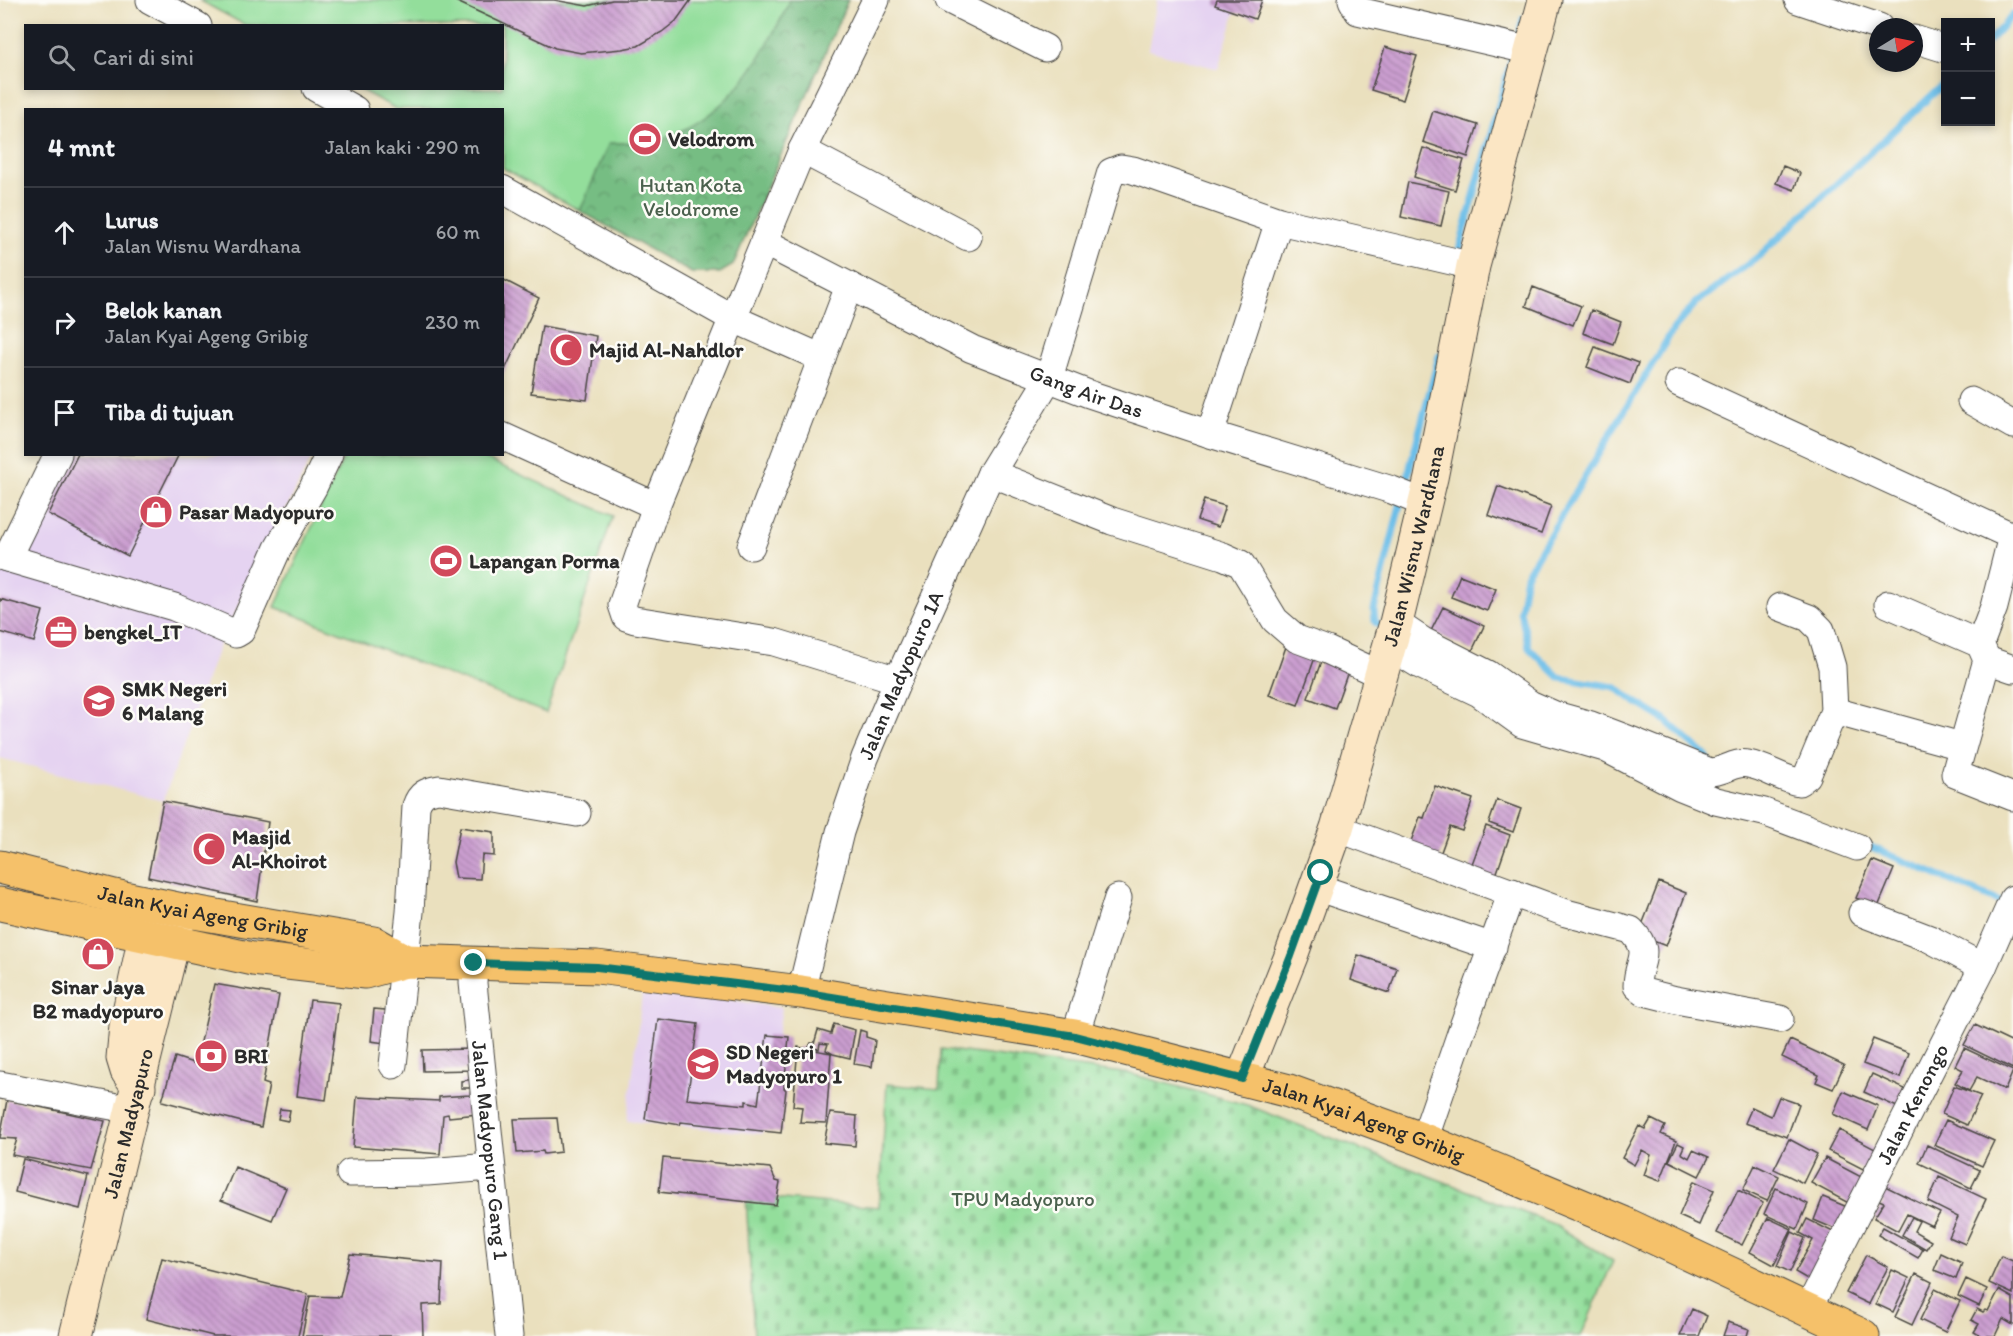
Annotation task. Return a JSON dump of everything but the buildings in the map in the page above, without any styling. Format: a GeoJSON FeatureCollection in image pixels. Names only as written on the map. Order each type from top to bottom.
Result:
{"type":"FeatureCollection","features":[{"type":"Feature","properties":{"kind":"main road","name":"Jalan Kyai Ageng Gribig"},"geometry":{"type":"LineString","coordinates":[[0,867],[167,907],[374,943],[405,961]]}},
{"type":"Feature","properties":{"kind":"main road","name":"Jalan Kyai Ageng Gribig"},"geometry":{"type":"LineString","coordinates":[[0,904],[253,959],[365,972],[405,961],[718,972],[801,992],[1075,1036],[1289,1092],[1424,1140],[1623,1223],[1808,1309],[1844,1332]]}},
{"type":"Feature","properties":{"kind":"street"},"geometry":{"type":"LineString","coordinates":[[150,0],[194,24]]}},
{"type":"Feature","properties":{"kind":"street"},"geometry":{"type":"LineString","coordinates":[[876,0],[802,150],[656,506],[622,605],[626,617],[636,620],[774,642],[898,680]]}},
{"type":"Feature","properties":{"kind":"street"},"geometry":{"type":"LineString","coordinates":[[950,0],[1045,48]]}},
{"type":"Feature","properties":{"kind":"street"},"geometry":{"type":"LineString","coordinates":[[1352,0],[1358,11],[1520,48]]}},
{"type":"Feature","properties":{"kind":"street","name":"Jalan Wisnu Wardhana"},"geometry":{"type":"LineString","coordinates":[[1242,1079],[1291,956],[1336,828],[1390,642],[1409,497],[1473,266],[1520,48],[1545,0]]}},
{"type":"Feature","properties":{"kind":"street"},"geometry":{"type":"LineString","coordinates":[[1798,0],[1869,24]]}},
{"type":"Feature","properties":{"kind":"street"},"geometry":{"type":"LineString","coordinates":[[1923,42],[1941,47]]}},
{"type":"Feature","properties":{"kind":"street"},"geometry":{"type":"LineString","coordinates":[[320,90],[351,108]]}},
{"type":"Feature","properties":{"kind":"street"},"geometry":{"type":"LineString","coordinates":[[802,150],[968,237]]}},
{"type":"Feature","properties":{"kind":"street","name":"Jalan Madyopuro 1A"},"geometry":{"type":"LineString","coordinates":[[801,992],[840,832],[865,758],[991,473],[1049,378],[1111,172],[1121,168],[1133,170],[1279,221]]}},
{"type":"Feature","properties":{"kind":"street"},"geometry":{"type":"LineString","coordinates":[[504,190],[734,319],[822,358]]}},
{"type":"Feature","properties":{"kind":"street"},"geometry":{"type":"LineString","coordinates":[[1210,434],[1279,221],[1473,266]]}},
{"type":"Feature","properties":{"kind":"street","name":"Gang Air Das"},"geometry":{"type":"LineString","coordinates":[[764,242],[972,349],[1089,394],[1409,497]]}},
{"type":"Feature","properties":{"kind":"street"},"geometry":{"type":"LineString","coordinates":[[751,546],[849,286]]}},
{"type":"Feature","properties":{"kind":"street"},"geometry":{"type":"LineString","coordinates":[[1679,383],[2013,536],[1955,774],[2013,797]]}},
{"type":"Feature","properties":{"kind":"street"},"geometry":{"type":"LineString","coordinates":[[1971,401],[2013,425]]}},
{"type":"Feature","properties":{"kind":"street"},"geometry":{"type":"LineString","coordinates":[[504,437],[656,506]]}},
{"type":"Feature","properties":{"kind":"street"},"geometry":{"type":"LineString","coordinates":[[57,456],[3,557],[174,607],[238,633],[241,631],[278,548],[313,488],[328,456]]}},
{"type":"Feature","properties":{"kind":"street"},"geometry":{"type":"LineString","coordinates":[[991,473],[1112,521],[1223,556],[1241,564],[1275,620],[1297,639],[1327,650],[1390,642],[1423,641],[1483,684],[1522,724],[1605,748],[1681,787],[1713,781],[1733,765],[1745,763],[1799,782],[1807,776],[1834,711],[1832,667],[1821,630],[1809,618],[1780,607]]}},
{"type":"Feature","properties":{"kind":"street"},"geometry":{"type":"LineString","coordinates":[[1888,604],[2013,669]]}},
{"type":"Feature","properties":{"kind":"street"},"geometry":{"type":"LineString","coordinates":[[1483,684],[1555,715],[1592,725],[1633,741],[1713,781],[1764,812],[1857,847]]}},
{"type":"Feature","properties":{"kind":"street"},"geometry":{"type":"LineString","coordinates":[[1834,711],[1961,746]]}},
{"type":"Feature","properties":{"kind":"street"},"geometry":{"type":"LineString","coordinates":[[393,1065],[405,961],[416,806],[419,796],[428,790],[439,789],[577,813]]}},
{"type":"Feature","properties":{"kind":"street"},"geometry":{"type":"LineString","coordinates":[[1336,828],[1566,913],[1631,930],[1638,938],[1644,954],[1637,978],[1637,986],[1644,992],[1780,1019]]}},
{"type":"Feature","properties":{"kind":"street"},"geometry":{"type":"LineString","coordinates":[[1316,887],[1492,947]]}},
{"type":"Feature","properties":{"kind":"street"},"geometry":{"type":"LineString","coordinates":[[1424,1140],[1512,892]]}},
{"type":"Feature","properties":{"kind":"street"},"geometry":{"type":"LineString","coordinates":[[1075,1036],[1118,898]]}},
{"type":"Feature","properties":{"kind":"street","name":"Jalan Kenongo"},"geometry":{"type":"LineString","coordinates":[[1808,1309],[1983,967],[2010,906]]}},
{"type":"Feature","properties":{"kind":"street","name":"Jalan Madyapuro"},"geometry":{"type":"LineString","coordinates":[[76,1336],[136,1098],[159,939],[167,907]]}},
{"type":"Feature","properties":{"kind":"street"},"geometry":{"type":"LineString","coordinates":[[1862,913],[1930,939],[1983,967]]}},
{"type":"Feature","properties":{"kind":"street","name":"Jalan Madyopuro Gang 1"},"geometry":{"type":"LineString","coordinates":[[474,963],[473,983],[509,1336]]}},
{"type":"Feature","properties":{"kind":"street"},"geometry":{"type":"LineString","coordinates":[[0,1085],[136,1098]]}},
{"type":"Feature","properties":{"kind":"street"},"geometry":{"type":"LineString","coordinates":[[350,1173],[428,1172],[491,1167]]}},
{"type":"Feature","properties":{"kind":"shaded area"},"geometry":{"type":"Polygon","coordinates":[[[1157,0],[1239,0],[1218,69],[1148,50],[1157,0]]]}},
{"type":"Feature","properties":{"kind":"shaded area"},"geometry":{"type":"Polygon","coordinates":[[[55,456],[313,456],[219,645],[163,801],[0,758],[0,569],[55,456]]]}},
{"type":"Feature","properties":{"kind":"shaded area","name":"SD Negeri Madyopuro 1"},"geometry":{"type":"Polygon","coordinates":[[[643,986],[782,1008],[762,1134],[627,1121],[643,986]]]}},
{"type":"Feature","properties":{"kind":"green space","name":"Velodrom"},"geometry":{"type":"Polygon","coordinates":[[[199,0],[848,0],[733,265],[714,273],[692,273],[504,169],[504,108],[394,108],[361,90],[504,90],[504,24],[243,24],[199,0]]]}},
{"type":"Feature","properties":{"kind":"green space","name":"Hutan Kota Velodrome"},"geometry":{"type":"Polygon","coordinates":[[[789,0],[848,0],[733,265],[720,273],[692,273],[580,211],[609,143],[645,142],[670,136],[705,117],[721,104],[748,75],[783,16],[789,0]]]}},
{"type":"Feature","properties":{"kind":"green space","name":"Lapangan Porma"},"geometry":{"type":"Polygon","coordinates":[[[345,456],[479,456],[613,516],[546,713],[275,607],[345,456]]]}},
{"type":"Feature","properties":{"kind":"green space","name":"TPU Madyopuro"},"geometry":{"type":"Polygon","coordinates":[[[941,1049],[1131,1074],[1247,1105],[1553,1224],[1613,1261],[1581,1336],[754,1336],[746,1196],[879,1207],[887,1084],[939,1089],[941,1049]]]}},
{"type":"Feature","properties":{"kind":"waterway"},"geometry":{"type":"LineString","coordinates":[[1995,35],[2013,15]]}},
{"type":"Feature","properties":{"kind":"waterway"},"geometry":{"type":"LineString","coordinates":[[1516,43],[1523,19]]}},
{"type":"Feature","properties":{"kind":"waterway"},"geometry":{"type":"LineString","coordinates":[[1459,250],[1513,53]]}},
{"type":"Feature","properties":{"kind":"waterway"},"geometry":{"type":"LineString","coordinates":[[1707,764],[1707,757],[1665,720],[1615,687],[1560,678],[1529,648],[1520,611],[1526,575],[1674,328],[1696,303],[1759,256],[1941,87]]}},
{"type":"Feature","properties":{"kind":"waterway"},"geometry":{"type":"LineString","coordinates":[[1404,490],[1439,356]]}},
{"type":"Feature","properties":{"kind":"waterway"},"geometry":{"type":"LineString","coordinates":[[1385,628],[1375,622],[1374,610],[1401,501]]}},
{"type":"Feature","properties":{"kind":"waterway"},"geometry":{"type":"LineString","coordinates":[[1864,844],[2005,904]]}},
{"type":"Feature","properties":{"kind":"place","name":"Velodrom"},"geometry":{"type":"Point","coordinates":[645,139]}},
{"type":"Feature","properties":{"kind":"place","name":"Majid Al-Nahdlor"},"geometry":{"type":"Point","coordinates":[566,350]}},
{"type":"Feature","properties":{"kind":"place","name":"Pasar Madyopuro"},"geometry":{"type":"Point","coordinates":[156,512]}},
{"type":"Feature","properties":{"kind":"place","name":"Lapangan Porma"},"geometry":{"type":"Point","coordinates":[446,561]}},
{"type":"Feature","properties":{"kind":"place","name":"bengkel_IT"},"geometry":{"type":"Point","coordinates":[61,632]}},
{"type":"Feature","properties":{"kind":"place","name":"SMK Negeri 6 Malang"},"geometry":{"type":"Point","coordinates":[99,701]}},
{"type":"Feature","properties":{"kind":"place","name":"Masjid Al-Khoirot"},"geometry":{"type":"Point","coordinates":[209,849]}},
{"type":"Feature","properties":{"kind":"place","name":"Sinar Jaya B2 madyopuro"},"geometry":{"type":"Point","coordinates":[98,954]}},
{"type":"Feature","properties":{"kind":"place","name":"BRI"},"geometry":{"type":"Point","coordinates":[211,1056]}},
{"type":"Feature","properties":{"kind":"place","name":"SD Negeri Madyopuro 1"},"geometry":{"type":"Point","coordinates":[703,1064]}},
{"type":"Feature","properties":{"kind":"route"},"geometry":{"type":"LineString","coordinates":[[474,963],[597,967],[801,992],[1075,1036],[1242,1079],[1321,873]]}}]}
